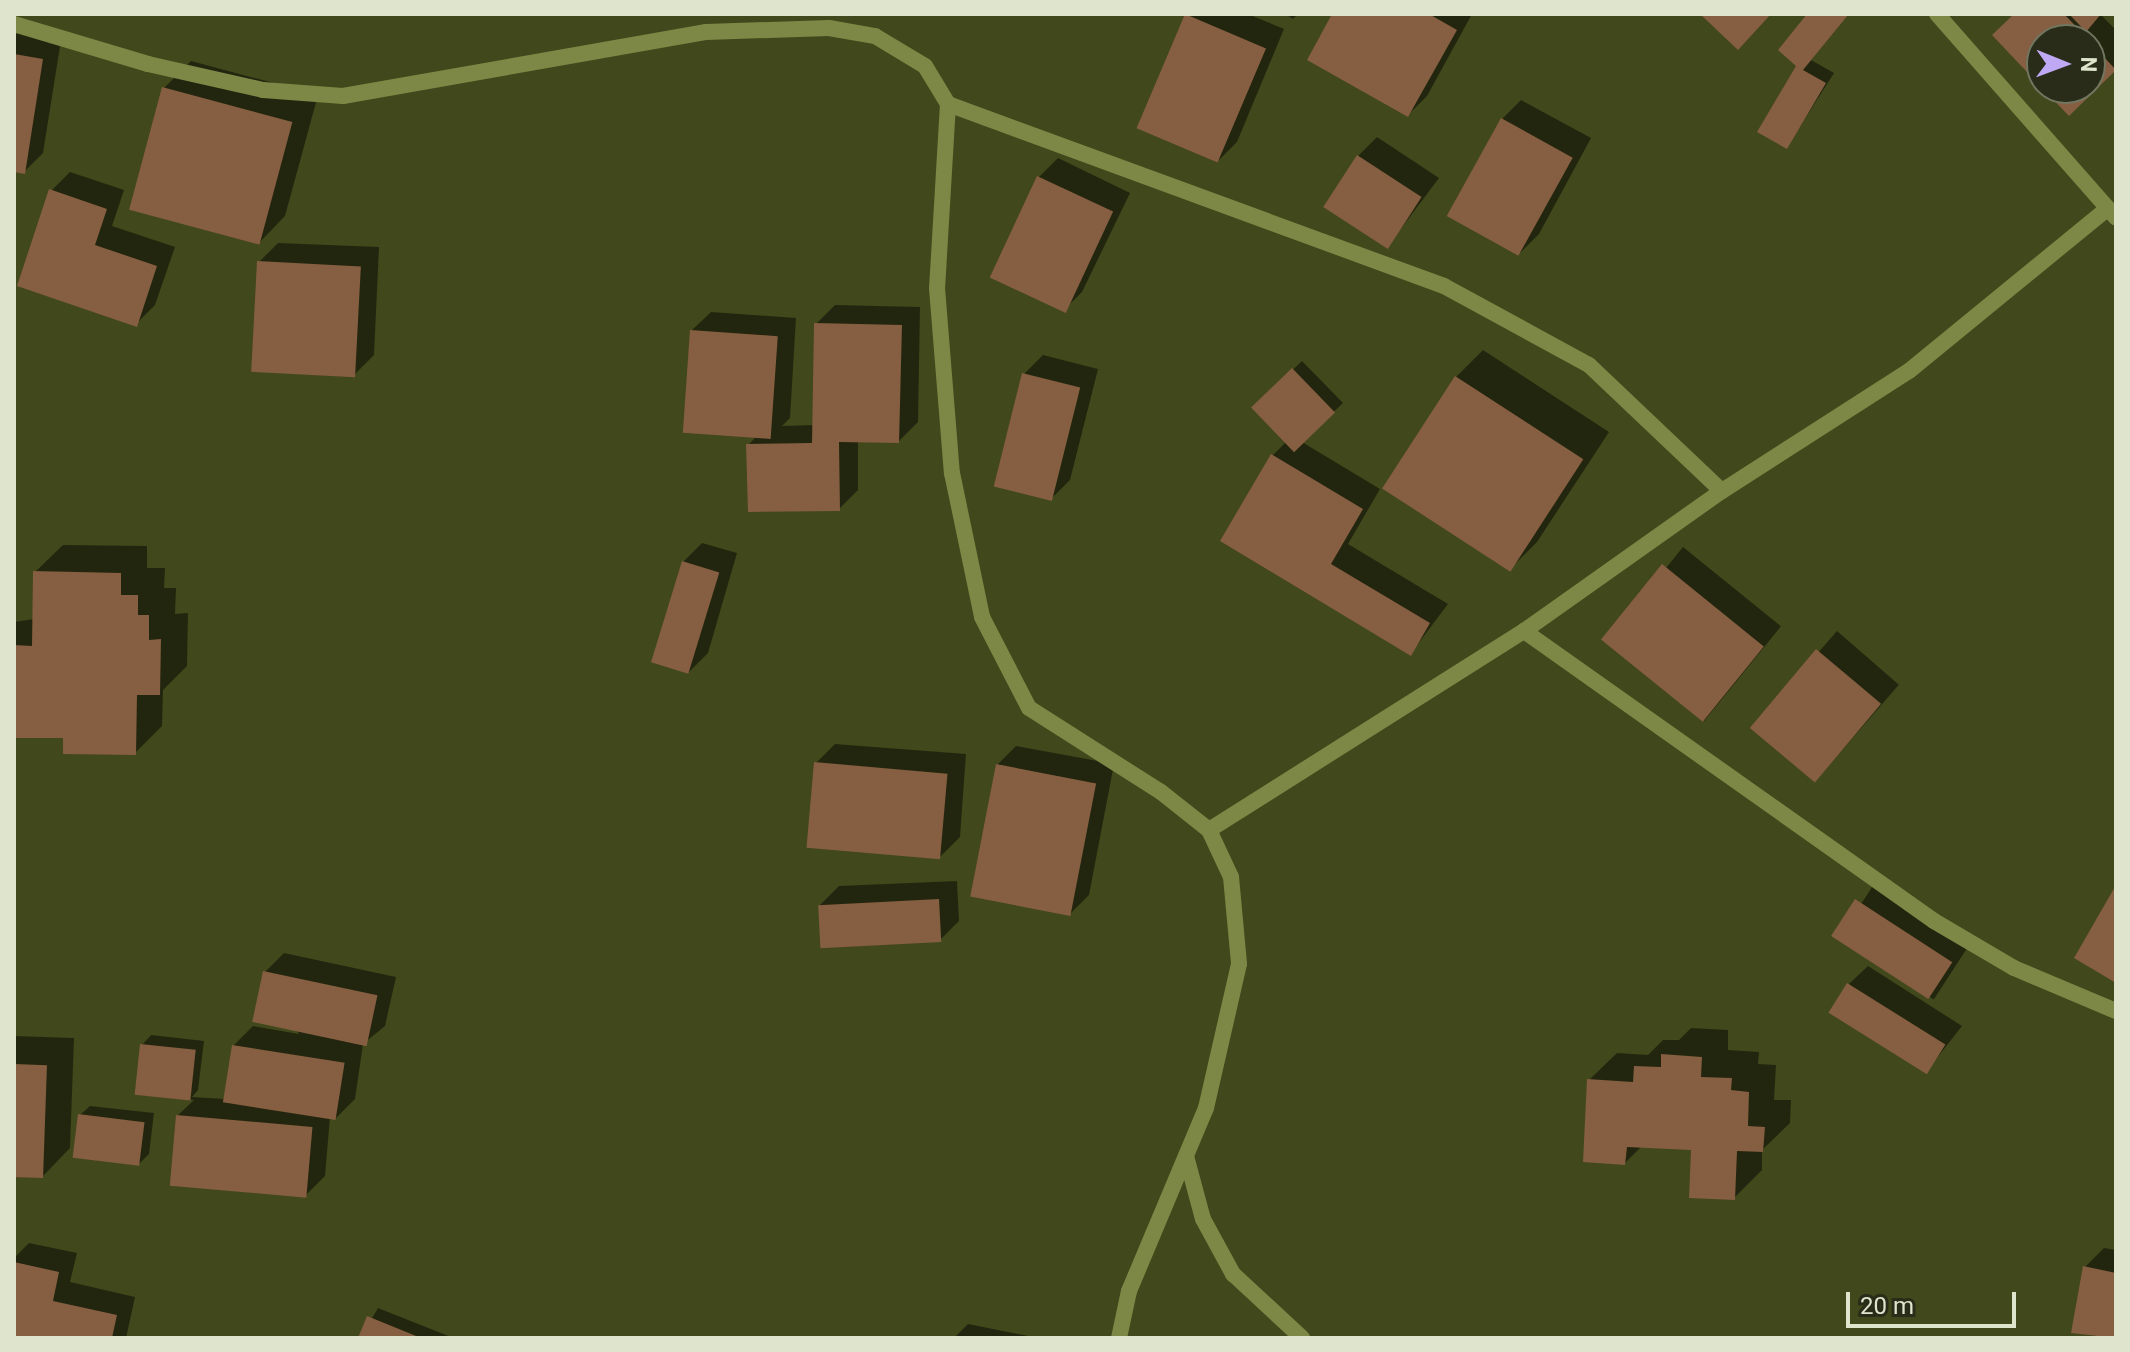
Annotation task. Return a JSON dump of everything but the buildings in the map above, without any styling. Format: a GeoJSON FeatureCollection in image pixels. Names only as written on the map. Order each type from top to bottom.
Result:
{"type":"FeatureCollection","features":[{"type":"Feature","properties":{"kind":"street"},"geometry":{"type":"LineString","coordinates":[[1209,830],[1524,631],[1722,491],[1909,371],[2112,213],[1937,14]]}},
{"type":"Feature","properties":{"kind":"street"},"geometry":{"type":"LineString","coordinates":[[14,24],[263,90],[343,96],[706,32],[829,28],[875,36],[925,66],[948,104],[937,288],[952,473],[982,617],[1029,708],[1161,792],[1209,830],[1231,877],[1239,964],[1206,1108],[1129,1291],[1119,1338]]}},
{"type":"Feature","properties":{"kind":"street"},"geometry":{"type":"LineString","coordinates":[[948,104],[1444,286],[1589,365],[1722,491]]}},
{"type":"Feature","properties":{"kind":"street"},"geometry":{"type":"LineString","coordinates":[[1524,631],[1934,921],[2014,968],[2116,1011]]}},
{"type":"Feature","properties":{"kind":"street"},"geometry":{"type":"LineString","coordinates":[[1186,1156],[1203,1219],[1233,1274],[1302,1338]]}}]}
